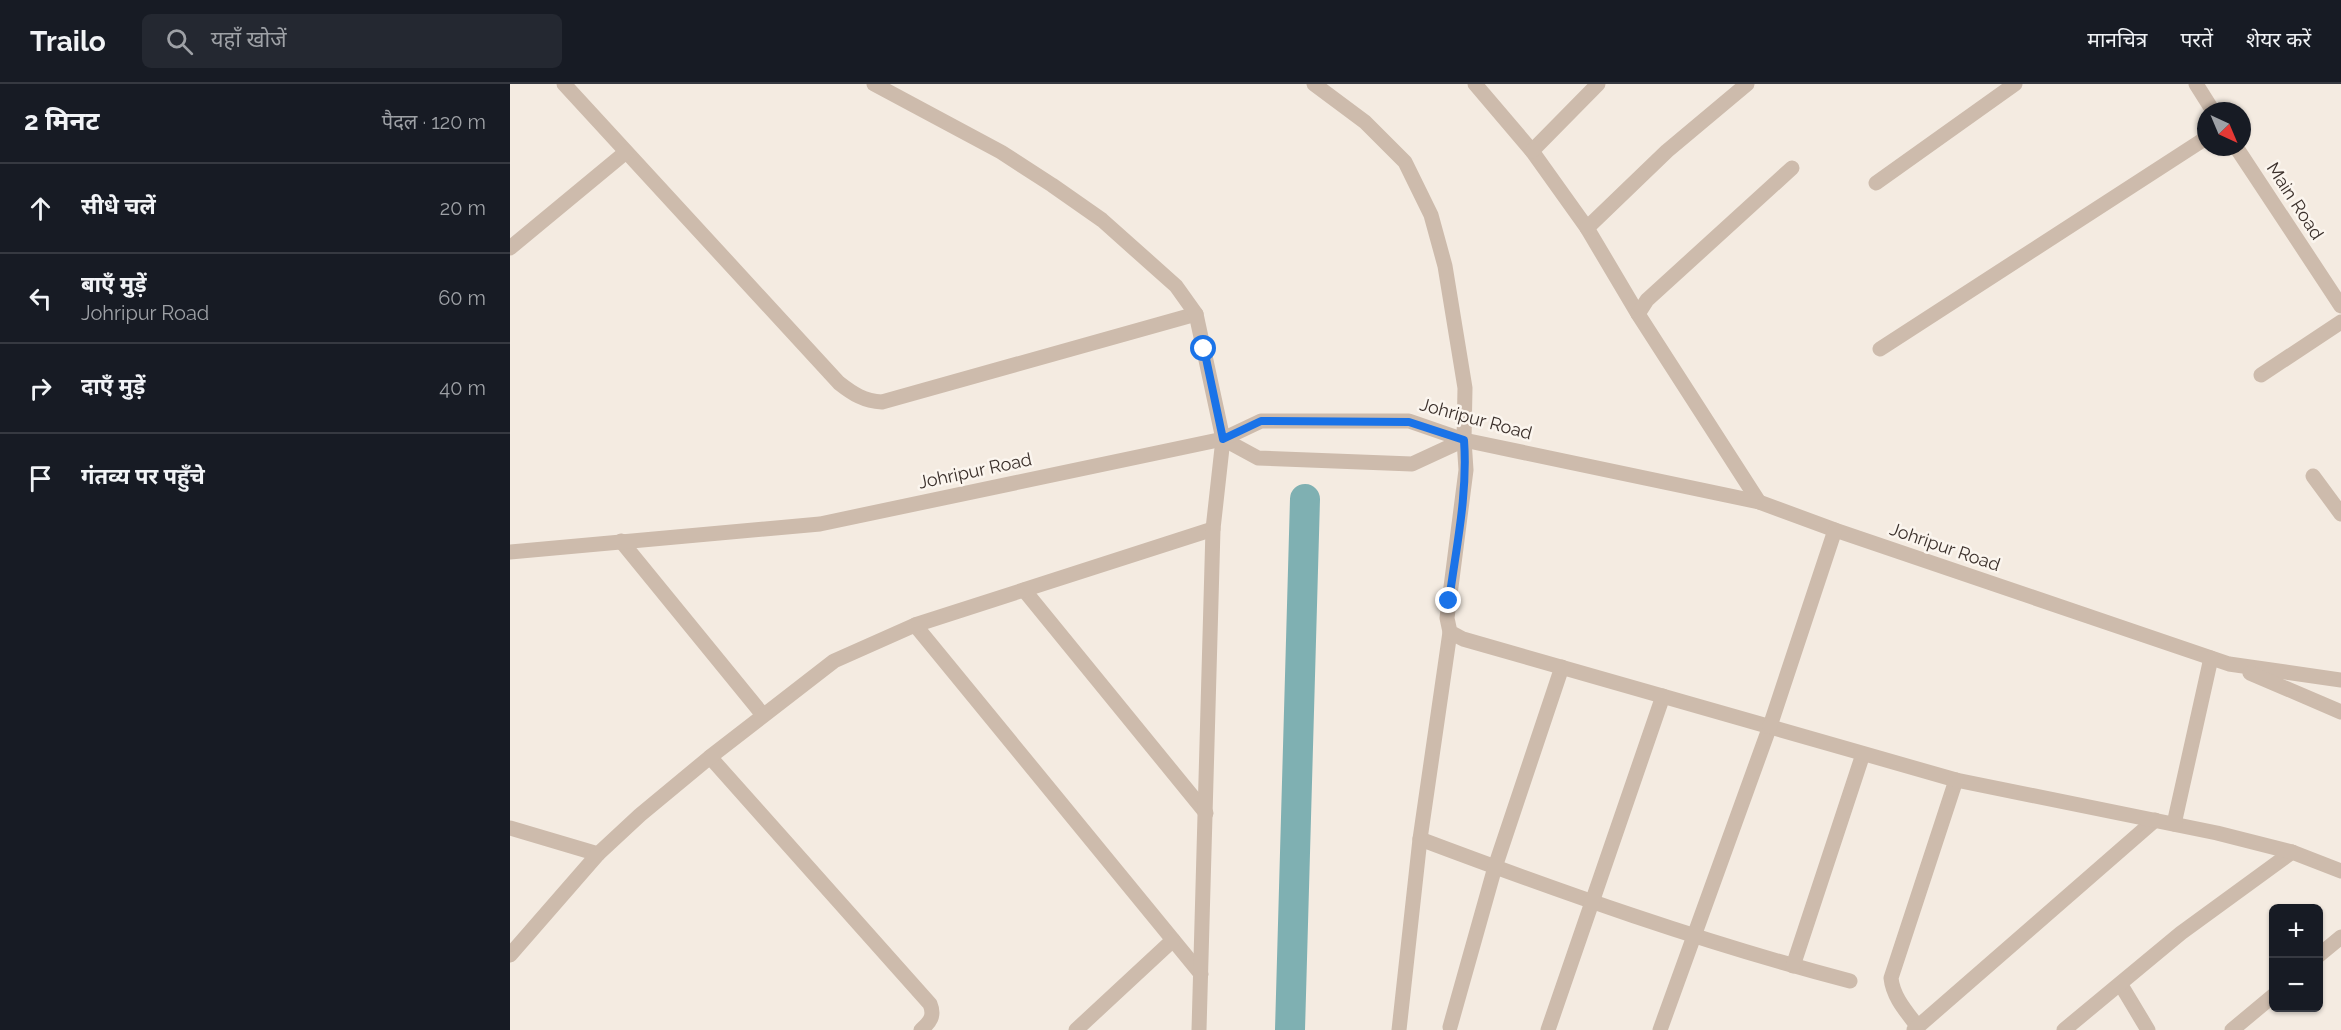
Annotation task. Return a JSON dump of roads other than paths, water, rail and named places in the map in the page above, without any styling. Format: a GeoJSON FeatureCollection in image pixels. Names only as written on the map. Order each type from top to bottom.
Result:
{"type":"FeatureCollection","features":[{"type":"Feature","properties":{"kind":"street"},"geometry":{"type":"LineString","coordinates":[[564,84],[839,383],[868,401],[882,402],[1196,314]]}},
{"type":"Feature","properties":{"kind":"street"},"geometry":{"type":"LineString","coordinates":[[874,84],[1001,152],[1053,185],[1102,220],[1176,286],[1196,314],[1223,439],[1213,529],[1199,1030]]}},
{"type":"Feature","properties":{"kind":"street"},"geometry":{"type":"LineString","coordinates":[[1314,84],[1365,122],[1405,162],[1431,215],[1445,266],[1465,388],[1466,470],[1447,618],[1450,632],[1420,838],[1399,1030]]}},
{"type":"Feature","properties":{"kind":"street"},"geometry":{"type":"LineString","coordinates":[[1474,84],[1532,151],[1587,228],[1638,314],[1759,502]]}},
{"type":"Feature","properties":{"kind":"street"},"geometry":{"type":"LineString","coordinates":[[1532,151],[1598,84]]}},
{"type":"Feature","properties":{"kind":"street"},"geometry":{"type":"LineString","coordinates":[[1587,228],[1667,151],[1747,84]]}},
{"type":"Feature","properties":{"kind":"street"},"geometry":{"type":"LineString","coordinates":[[1876,183],[2015,84]]}},
{"type":"Feature","properties":{"kind":"street"},"geometry":{"type":"LineString","coordinates":[[2196,84],[2207,102]]}},
{"type":"Feature","properties":{"kind":"street"},"geometry":{"type":"LineString","coordinates":[[1880,349],[2197,144]]}},
{"type":"Feature","properties":{"kind":"street"},"geometry":{"type":"LineString","coordinates":[[510,248],[626,152]]}},
{"type":"Feature","properties":{"kind":"street","name":"Main Road"},"geometry":{"type":"LineString","coordinates":[[2242,156],[2341,306]]}},
{"type":"Feature","properties":{"kind":"street"},"geometry":{"type":"LineString","coordinates":[[1638,314],[1647,300],[1792,168]]}},
{"type":"Feature","properties":{"kind":"street"},"geometry":{"type":"LineString","coordinates":[[2261,375],[2341,322]]}},
{"type":"Feature","properties":{"kind":"street","name":"Johripur Road"},"geometry":{"type":"LineString","coordinates":[[510,552],[820,524],[1223,439],[1261,421],[1409,422],[1464,440],[1759,502],[2229,664],[2341,680]]}},
{"type":"Feature","properties":{"kind":"street"},"geometry":{"type":"LineString","coordinates":[[1223,439],[1258,458],[1412,464],[1464,440]]}},
{"type":"Feature","properties":{"kind":"street"},"geometry":{"type":"LineString","coordinates":[[2313,476],[2341,514]]}},
{"type":"Feature","properties":{"kind":"street"},"geometry":{"type":"LineString","coordinates":[[510,955],[598,854],[640,815],[710,757],[834,661],[915,625],[1213,529]]}},
{"type":"Feature","properties":{"kind":"street"},"geometry":{"type":"LineString","coordinates":[[1660,1030],[1770,726],[1835,530]]}},
{"type":"Feature","properties":{"kind":"street"},"geometry":{"type":"LineString","coordinates":[[621,541],[763,715]]}},
{"type":"Feature","properties":{"kind":"street"},"geometry":{"type":"LineString","coordinates":[[1024,590],[1206,813]]}},
{"type":"Feature","properties":{"kind":"street"},"geometry":{"type":"LineString","coordinates":[[915,625],[1201,974]]}},
{"type":"Feature","properties":{"kind":"street"},"geometry":{"type":"LineString","coordinates":[[1450,632],[1463,639],[1956,780],[2174,824],[2292,852],[2341,870]]}},
{"type":"Feature","properties":{"kind":"street"},"geometry":{"type":"LineString","coordinates":[[2174,824],[2211,658]]}},
{"type":"Feature","properties":{"kind":"street"},"geometry":{"type":"LineString","coordinates":[[2229,664],[2341,712]]}},
{"type":"Feature","properties":{"kind":"street"},"geometry":{"type":"LineString","coordinates":[[1450,1027],[1495,867],[1562,667]]}},
{"type":"Feature","properties":{"kind":"street"},"geometry":{"type":"LineString","coordinates":[[1548,1030],[1663,696]]}},
{"type":"Feature","properties":{"kind":"street"},"geometry":{"type":"LineString","coordinates":[[1793,966],[1863,754]]}},
{"type":"Feature","properties":{"kind":"street"},"geometry":{"type":"LineString","coordinates":[[710,757],[930,1004],[933,1011],[932,1017],[921,1030]]}},
{"type":"Feature","properties":{"kind":"street"},"geometry":{"type":"LineString","coordinates":[[1956,780],[1892,978],[1893,989],[1916,1028],[2155,820]]}},
{"type":"Feature","properties":{"kind":"street"},"geometry":{"type":"LineString","coordinates":[[510,828],[598,854]]}},
{"type":"Feature","properties":{"kind":"street"},"geometry":{"type":"LineString","coordinates":[[1420,838],[1495,867],[1693,936],[1850,981]]}},
{"type":"Feature","properties":{"kind":"street"},"geometry":{"type":"LineString","coordinates":[[2064,1030],[2181,933],[2292,852]]}},
{"type":"Feature","properties":{"kind":"street"},"geometry":{"type":"LineString","coordinates":[[2323,953],[2341,937]]}},
{"type":"Feature","properties":{"kind":"street"},"geometry":{"type":"LineString","coordinates":[[1077,1030],[1173,940]]}},
{"type":"Feature","properties":{"kind":"street"},"geometry":{"type":"LineString","coordinates":[[2121,985],[2148,1030]]}},
{"type":"Feature","properties":{"kind":"street"},"geometry":{"type":"LineString","coordinates":[[2232,1030],[2269,999]]}},
{"type":"Feature","properties":{"kind":"waterway"},"geometry":{"type":"LineString","coordinates":[[1290,1030],[1305,499]]}}]}
